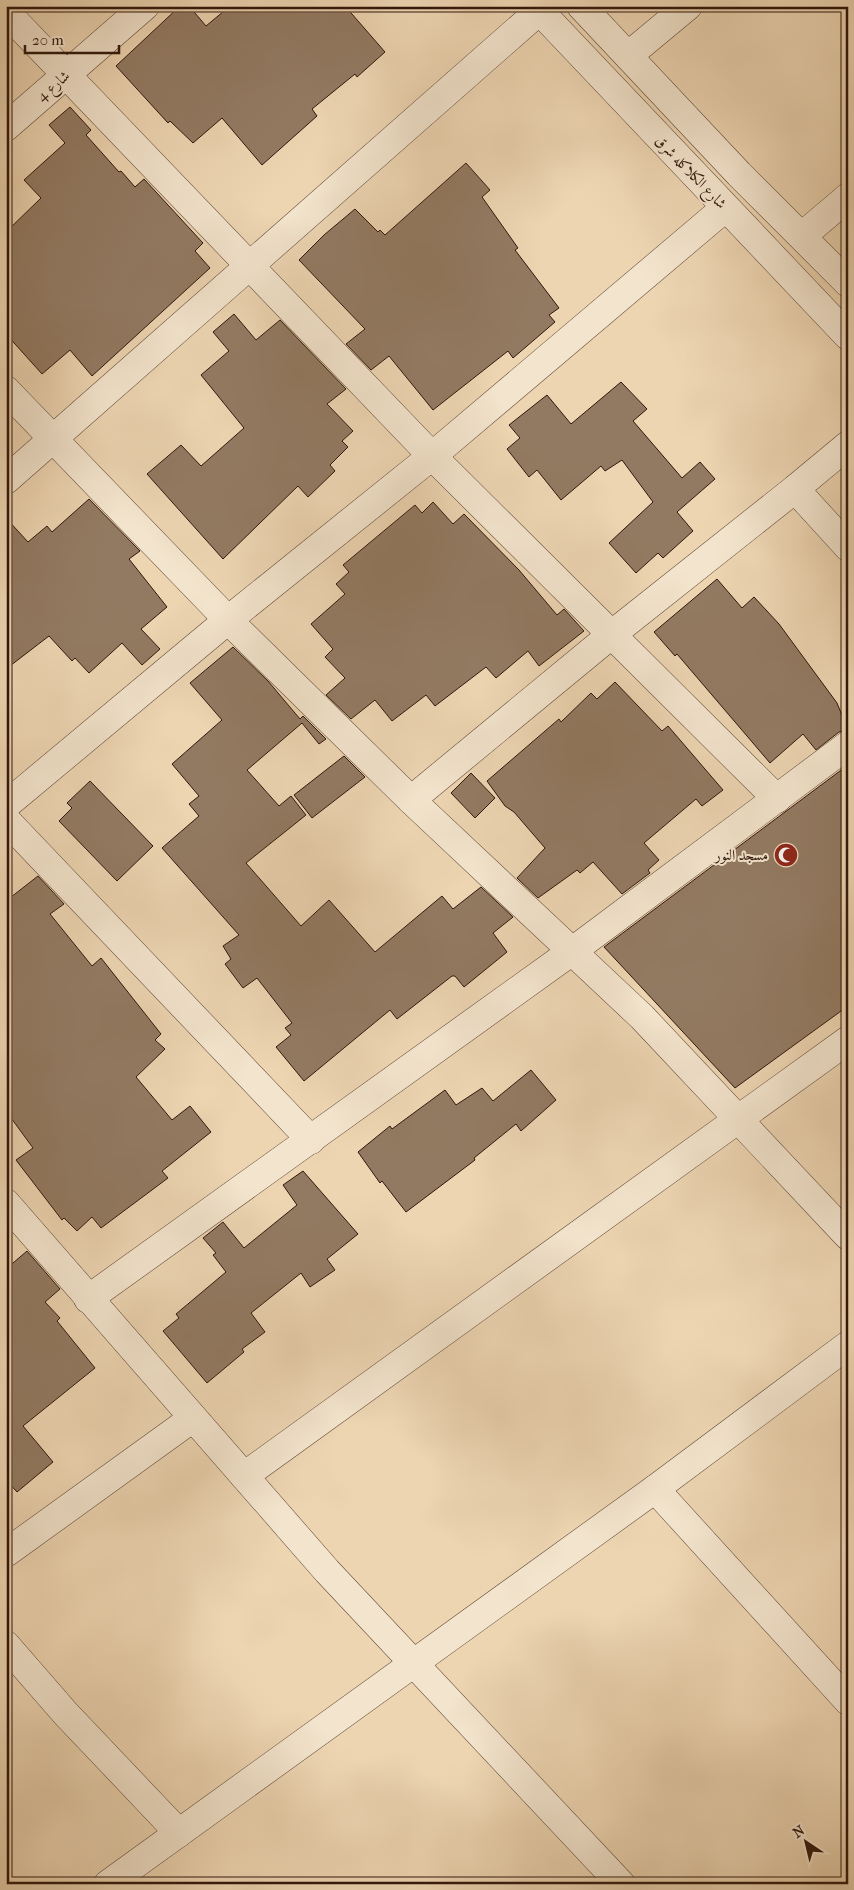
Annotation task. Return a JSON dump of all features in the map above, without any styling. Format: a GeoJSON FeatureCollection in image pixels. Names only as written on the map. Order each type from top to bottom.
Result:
{"type":"FeatureCollection","features":[{"type":"Feature","properties":{"kind":"street","name":"شارع 4"},"geometry":{"type":"LineString","coordinates":[[6,126],[145,6]]}},
{"type":"Feature","properties":{"kind":"street"},"geometry":{"type":"LineString","coordinates":[[581,6],[739,174],[848,283]]}},
{"type":"Feature","properties":{"kind":"street"},"geometry":{"type":"LineString","coordinates":[[629,55],[688,6]]}},
{"type":"Feature","properties":{"kind":"street"},"geometry":{"type":"LineString","coordinates":[[6,480],[251,266],[537,8]]}},
{"type":"Feature","properties":{"kind":"street","name":"شارع الكلاكله شرق"},"geometry":{"type":"LineString","coordinates":[[537,8],[848,336]]}},
{"type":"Feature","properties":{"kind":"street"},"geometry":{"type":"LineString","coordinates":[[6,12],[432,456],[777,799]]}},
{"type":"Feature","properties":{"kind":"street"},"geometry":{"type":"LineString","coordinates":[[802,236],[848,197]]}},
{"type":"Feature","properties":{"kind":"street"},"geometry":{"type":"LineString","coordinates":[[6,805],[228,620],[432,456],[725,208]]}},
{"type":"Feature","properties":{"kind":"street"},"geometry":{"type":"LineString","coordinates":[[6,390],[228,620],[412,800],[642,1017],[848,1236]]}},
{"type":"Feature","properties":{"kind":"street"},"geometry":{"type":"LineString","coordinates":[[412,800],[611,635],[848,445]]}},
{"type":"Feature","properties":{"kind":"street"},"geometry":{"type":"LineString","coordinates":[[795,489],[848,547]]}},
{"type":"Feature","properties":{"kind":"street"},"geometry":{"type":"LineString","coordinates":[[88,1299],[571,952],[848,745]]}},
{"type":"Feature","properties":{"kind":"street"},"geometry":{"type":"LineString","coordinates":[[6,820],[311,1140]]}},
{"type":"Feature","properties":{"kind":"street"},"geometry":{"type":"LineString","coordinates":[[244,1476],[740,1120],[848,1040]]}},
{"type":"Feature","properties":{"kind":"street"},"geometry":{"type":"LineString","coordinates":[[9,1211],[327,1571],[613,1881]]}},
{"type":"Feature","properties":{"kind":"street"},"geometry":{"type":"LineString","coordinates":[[108,1884],[654,1489],[848,1345]]}},
{"type":"Feature","properties":{"kind":"street"},"geometry":{"type":"LineString","coordinates":[[6,1553],[193,1418]]}},
{"type":"Feature","properties":{"kind":"street"},"geometry":{"type":"LineString","coordinates":[[654,1489],[848,1701]]}},
{"type":"Feature","properties":{"kind":"street"},"geometry":{"type":"LineString","coordinates":[[6,1645],[66,1714],[179,1832]]}},
{"type":"Feature","properties":{"kind":"building"},"geometry":{"type":"Polygon","coordinates":[[[180,6],[189,6],[206,26],[230,6],[345,6],[385,52],[357,77],[355,74],[312,109],[317,116],[262,165],[222,118],[193,143],[170,121],[168,123],[116,66],[180,6]]]}},
{"type":"Feature","properties":{"kind":"building"},"geometry":{"type":"Polygon","coordinates":[[[70,107],[91,130],[86,135],[119,172],[121,171],[135,187],[144,179],[203,243],[195,251],[210,268],[92,376],[70,350],[42,374],[6,334],[6,232],[41,198],[24,180],[65,143],[49,125],[70,107]]]}},
{"type":"Feature","properties":{"kind":"building"},"geometry":{"type":"Polygon","coordinates":[[[466,163],[490,190],[482,197],[518,248],[515,250],[559,308],[549,315],[555,322],[513,358],[508,351],[433,410],[389,356],[371,370],[346,344],[365,329],[299,260],[324,235],[355,209],[378,232],[380,230],[385,235],[466,163]]]}},
{"type":"Feature","properties":{"kind":"building"},"geometry":{"type":"Polygon","coordinates":[[[234,314],[256,340],[280,320],[346,389],[327,404],[353,431],[342,441],[348,447],[330,465],[335,471],[308,497],[298,486],[223,559],[147,474],[181,445],[201,466],[244,428],[201,375],[229,351],[213,332],[234,314]]]}},
{"type":"Feature","properties":{"kind":"building"},"geometry":{"type":"Polygon","coordinates":[[[621,382],[647,409],[633,421],[682,478],[700,462],[715,479],[677,512],[693,531],[663,558],[658,553],[636,573],[609,543],[653,502],[622,460],[605,471],[601,466],[561,500],[537,470],[529,477],[507,449],[520,438],[509,425],[547,395],[571,424],[621,382]]]}},
{"type":"Feature","properties":{"kind":"building"},"geometry":{"type":"Polygon","coordinates":[[[89,499],[140,551],[129,559],[167,607],[141,629],[160,649],[142,665],[122,643],[89,673],[75,658],[72,661],[49,636],[6,669],[6,518],[28,542],[47,526],[52,532],[89,499]]]}},
{"type":"Feature","properties":{"kind":"building"},"geometry":{"type":"Polygon","coordinates":[[[433,502],[453,524],[464,514],[519,570],[557,615],[564,609],[584,631],[539,666],[528,651],[496,678],[486,667],[435,706],[426,695],[392,721],[375,700],[351,719],[326,695],[345,678],[325,657],[333,649],[311,624],[345,594],[336,584],[349,572],[343,565],[415,505],[422,513],[433,502]]]}},
{"type":"Feature","properties":{"kind":"building"},"geometry":{"type":"Polygon","coordinates":[[[717,579],[742,608],[754,597],[779,624],[837,703],[848,730],[839,732],[816,750],[803,734],[770,763],[677,654],[675,656],[654,632],[717,579]]]}},
{"type":"Feature","properties":{"kind":"building"},"geometry":{"type":"Polygon","coordinates":[[[233,647],[268,681],[300,719],[303,716],[326,739],[319,744],[302,723],[247,770],[279,806],[291,796],[306,815],[246,863],[301,926],[329,900],[375,952],[442,896],[453,909],[481,887],[513,917],[493,933],[507,952],[464,987],[455,976],[452,976],[397,1019],[390,1010],[304,1081],[276,1047],[291,1035],[285,1028],[292,1023],[257,978],[243,988],[225,964],[231,959],[223,946],[239,935],[162,848],[199,816],[189,804],[199,796],[172,764],[222,720],[190,683],[233,647]]]}},
{"type":"Feature","properties":{"kind":"building"},"geometry":{"type":"Polygon","coordinates":[[[615,682],[662,731],[668,726],[723,790],[702,806],[696,799],[644,843],[659,860],[648,870],[650,873],[622,894],[593,862],[580,873],[577,870],[538,898],[517,878],[545,848],[514,812],[505,806],[487,781],[559,719],[561,722],[591,693],[597,699],[615,682]]]}},
{"type":"Feature","properties":{"kind":"building"},"geometry":{"type":"Polygon","coordinates":[[[344,756],[365,777],[312,818],[294,795],[344,756]]]}},
{"type":"Feature","properties":{"kind":"building","name":"مسجد النور"},"geometry":{"type":"Polygon","coordinates":[[[848,765],[848,1006],[735,1088],[604,947],[848,765]]]}},
{"type":"Feature","properties":{"kind":"building"},"geometry":{"type":"Polygon","coordinates":[[[471,773],[495,798],[475,818],[451,793],[471,773]]]}},
{"type":"Feature","properties":{"kind":"building"},"geometry":{"type":"Polygon","coordinates":[[[90,781],[153,846],[117,881],[59,821],[72,808],[67,803],[90,781]]]}},
{"type":"Feature","properties":{"kind":"building"},"geometry":{"type":"Polygon","coordinates":[[[38,876],[64,904],[50,914],[92,966],[101,958],[161,1034],[155,1040],[165,1049],[136,1077],[172,1120],[190,1106],[211,1132],[162,1171],[168,1178],[101,1228],[92,1217],[77,1231],[64,1218],[62,1220],[16,1160],[33,1148],[6,1111],[6,901],[38,876]]]}},
{"type":"Feature","properties":{"kind":"building"},"geometry":{"type":"Polygon","coordinates":[[[531,1070],[556,1100],[521,1131],[516,1124],[474,1158],[475,1160],[406,1212],[382,1181],[380,1183],[358,1152],[390,1126],[392,1129],[445,1090],[456,1105],[482,1088],[493,1101],[531,1070]]]}},
{"type":"Feature","properties":{"kind":"building"},"geometry":{"type":"Polygon","coordinates":[[[303,1171],[358,1234],[327,1259],[335,1270],[310,1287],[301,1273],[251,1313],[265,1332],[242,1349],[244,1352],[207,1383],[163,1331],[179,1318],[176,1314],[226,1272],[213,1255],[216,1253],[203,1238],[223,1222],[244,1248],[297,1205],[283,1185],[303,1171]]]}},
{"type":"Feature","properties":{"kind":"building"},"geometry":{"type":"Polygon","coordinates":[[[27,1251],[60,1289],[45,1302],[60,1318],[57,1321],[95,1368],[23,1426],[53,1462],[17,1492],[6,1480],[6,1269],[27,1251]]]}},
{"type":"Feature","properties":{"kind":"place","name":"مسجد النور"},"geometry":{"type":"Point","coordinates":[786,855]}}]}
